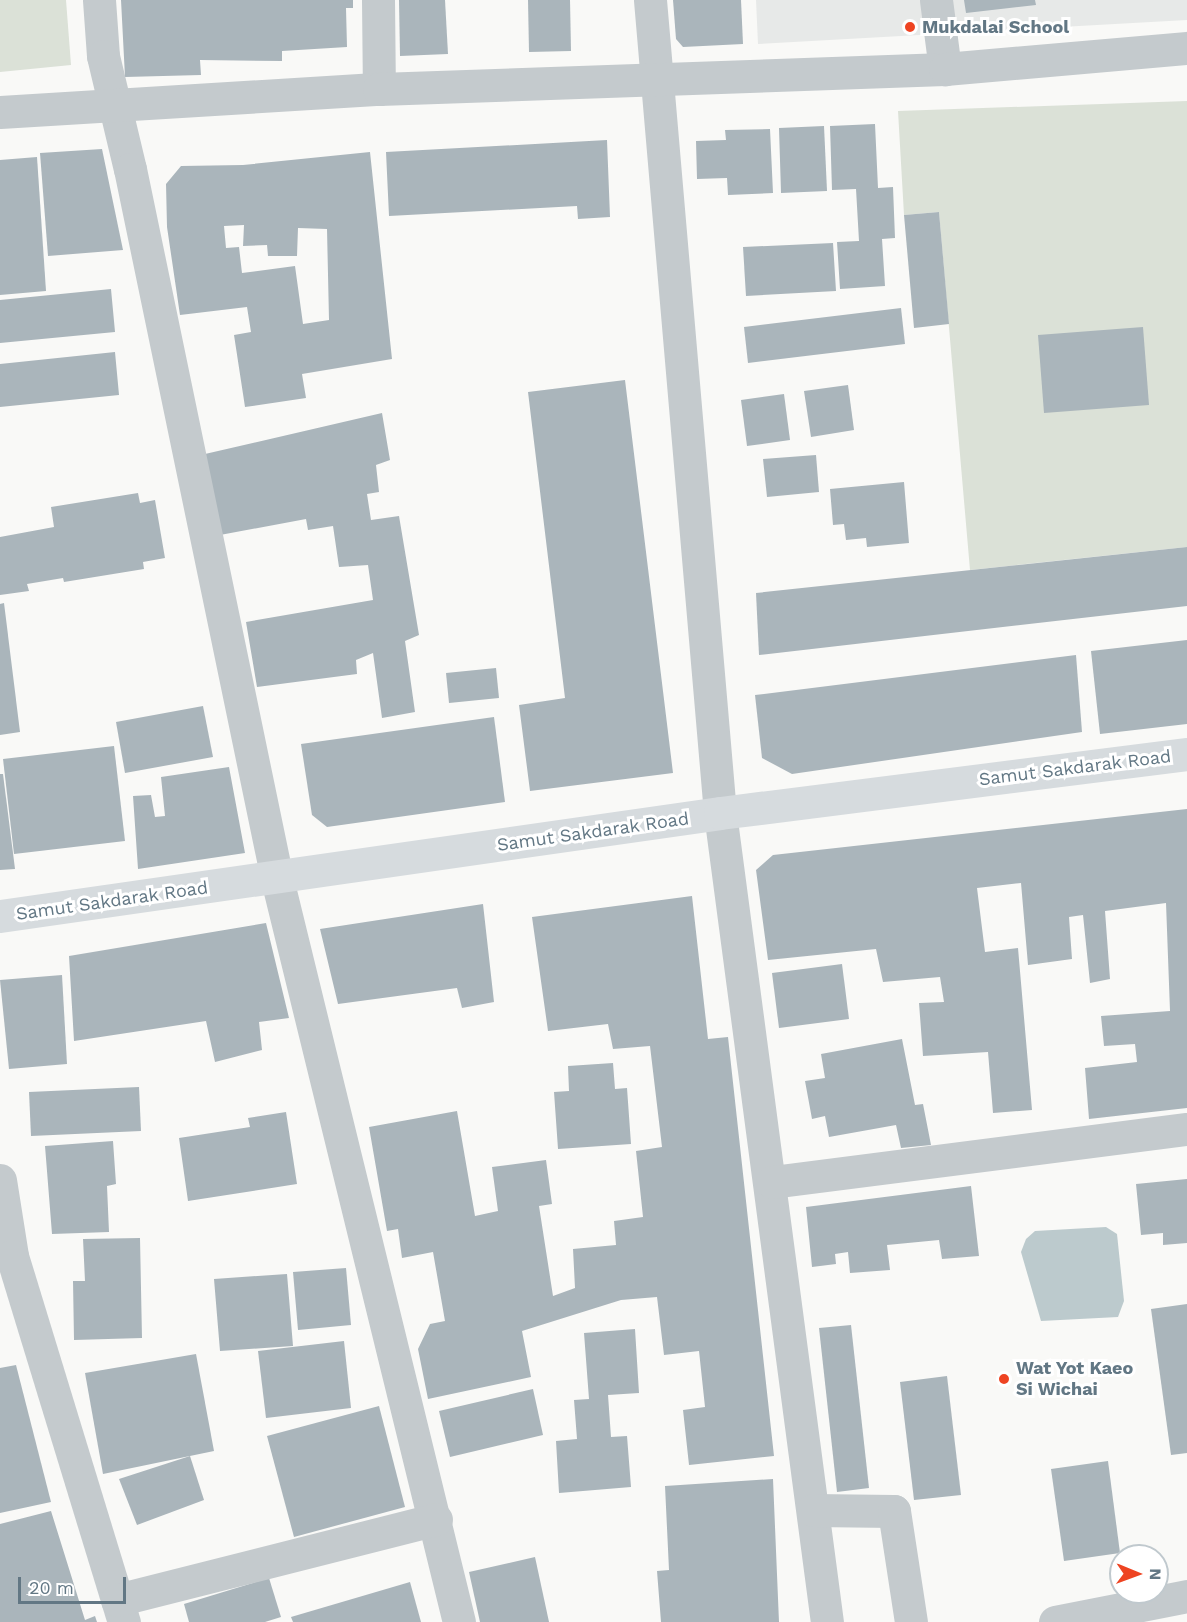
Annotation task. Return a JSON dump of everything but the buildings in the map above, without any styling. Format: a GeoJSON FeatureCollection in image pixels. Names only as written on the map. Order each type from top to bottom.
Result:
{"type":"FeatureCollection","features":[{"type":"Feature","properties":{"kind":"main road","name":"Samut Sakdarak Road"},"geometry":{"type":"LineString","coordinates":[[0,916],[277,879],[720,813],[1187,754]]}},
{"type":"Feature","properties":{"kind":"street"},"geometry":{"type":"LineString","coordinates":[[99,0],[103,56],[277,879],[436,1519],[459,1622]]}},
{"type":"Feature","properties":{"kind":"street"},"geometry":{"type":"LineString","coordinates":[[378,0],[379,89]]}},
{"type":"Feature","properties":{"kind":"street"},"geometry":{"type":"LineString","coordinates":[[650,0],[655,81],[720,813],[772,1182],[827,1622]]}},
{"type":"Feature","properties":{"kind":"street"},"geometry":{"type":"LineString","coordinates":[[936,0],[945,69]]}},
{"type":"Feature","properties":{"kind":"street"},"geometry":{"type":"LineString","coordinates":[[0,112],[379,89],[945,69],[1187,48]]}},
{"type":"Feature","properties":{"kind":"street"},"geometry":{"type":"LineString","coordinates":[[772,1182],[1187,1129]]}},
{"type":"Feature","properties":{"kind":"street"},"geometry":{"type":"LineString","coordinates":[[0,1180],[12,1256],[120,1611],[436,1519]]}},
{"type":"Feature","properties":{"kind":"street"},"geometry":{"type":"LineString","coordinates":[[813,1510],[894,1511],[911,1622]]}},
{"type":"Feature","properties":{"kind":"street"},"geometry":{"type":"LineString","coordinates":[[1055,1622],[1187,1596]]}},
{"type":"Feature","properties":{"kind":"shaded area"},"geometry":{"type":"Polygon","coordinates":[[[0,0],[66,0],[71,65],[0,72],[0,0]]]}},
{"type":"Feature","properties":{"kind":"shaded area","name":"Mukdalai School"},"geometry":{"type":"Polygon","coordinates":[[[756,0],[1187,0],[1187,20],[758,44],[756,0]]]}},
{"type":"Feature","properties":{"kind":"shaded area"},"geometry":{"type":"Polygon","coordinates":[[[1187,101],[1187,547],[970,570],[939,212],[904,215],[898,111],[1187,101]]]}},
{"type":"Feature","properties":{"kind":"shaded area"},"geometry":{"type":"Polygon","coordinates":[[[1106,1227],[1117,1234],[1124,1301],[1118,1317],[1041,1321],[1021,1252],[1026,1239],[1035,1231],[1106,1227]]]}},
{"type":"Feature","properties":{"kind":"place","name":"Mukdalai School"},"geometry":{"type":"Point","coordinates":[910,27]}},
{"type":"Feature","properties":{"kind":"place","name":"Wat Yot Kaeo Si Wichai"},"geometry":{"type":"Point","coordinates":[1004,1379]}}]}
